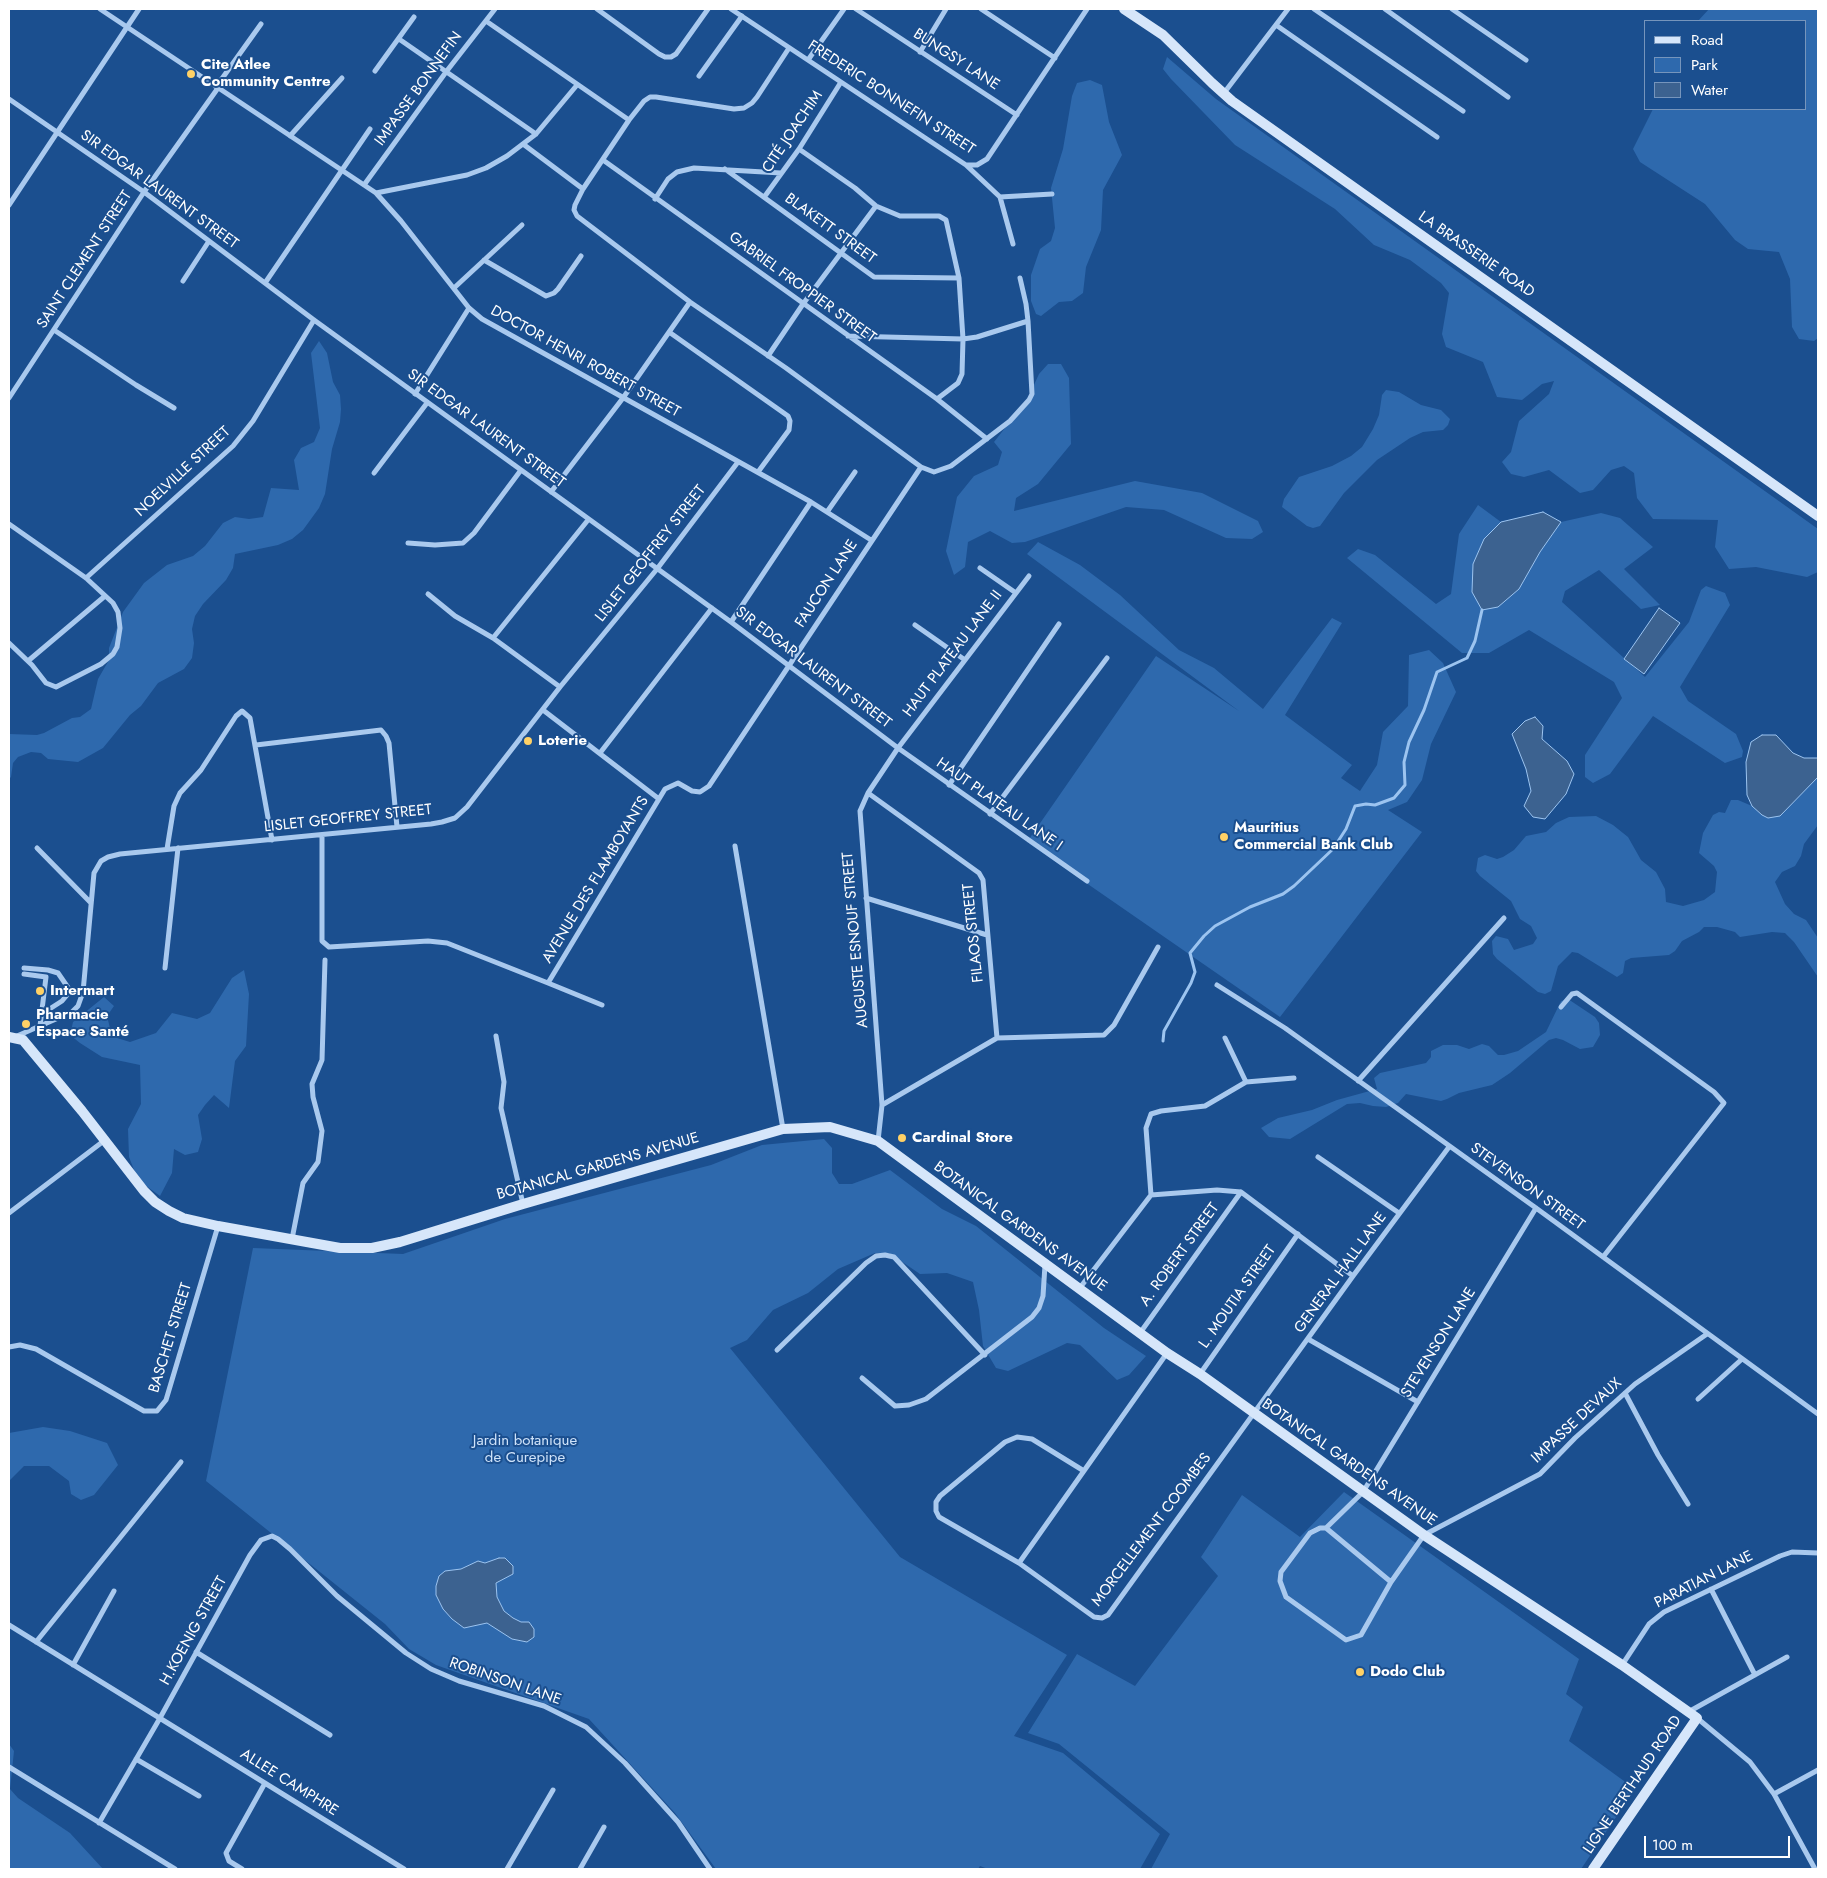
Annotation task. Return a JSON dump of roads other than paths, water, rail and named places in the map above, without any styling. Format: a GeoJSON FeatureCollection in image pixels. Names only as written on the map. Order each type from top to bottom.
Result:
{"type":"FeatureCollection","features":[{"type":"Feature","properties":{"kind":"street","name":"DOCTOR HENRI ROBERT STREET"},"geometry":{"type":"LineString","coordinates":[[100,9],[376,193],[389,206],[469,308],[482,319],[811,502],[871,540]]}},
{"type":"Feature","properties":{"kind":"street"},"geometry":{"type":"LineString","coordinates":[[9,205],[139,9]]}},
{"type":"Feature","properties":{"kind":"street","name":"IMPASSE BONNEFIN"},"geometry":{"type":"LineString","coordinates":[[364,185],[446,72],[495,9]]}},
{"type":"Feature","properties":{"kind":"street"},"geometry":{"type":"LineString","coordinates":[[597,9],[665,57],[671,57],[676,54],[708,9]]}},
{"type":"Feature","properties":{"kind":"street","name":"FREDERIC BONNEFIN STREET"},"geometry":{"type":"LineString","coordinates":[[731,9],[966,165],[977,165],[987,159],[1088,9]]}},
{"type":"Feature","properties":{"kind":"street"},"geometry":{"type":"LineString","coordinates":[[808,60],[844,9]]}},
{"type":"Feature","properties":{"kind":"street","name":"BUNGSY LANE"},"geometry":{"type":"LineString","coordinates":[[856,9],[1017,115]]}},
{"type":"Feature","properties":{"kind":"street"},"geometry":{"type":"LineString","coordinates":[[920,52],[946,9]]}},
{"type":"Feature","properties":{"kind":"street"},"geometry":{"type":"LineString","coordinates":[[981,9],[1055,58]]}},
{"type":"Feature","properties":{"kind":"street","name":"LA BRASSERIE ROAD"},"geometry":{"type":"LineString","coordinates":[[1124,9],[1163,35],[1224,94],[1818,516]]}},
{"type":"Feature","properties":{"kind":"street"},"geometry":{"type":"LineString","coordinates":[[1224,94],[1288,9]]}},
{"type":"Feature","properties":{"kind":"street"},"geometry":{"type":"LineString","coordinates":[[1314,9],[1463,111]]}},
{"type":"Feature","properties":{"kind":"street"},"geometry":{"type":"LineString","coordinates":[[1385,9],[1508,97]]}},
{"type":"Feature","properties":{"kind":"street"},"geometry":{"type":"LineString","coordinates":[[1452,9],[1526,60]]}},
{"type":"Feature","properties":{"kind":"street"},"geometry":{"type":"LineString","coordinates":[[699,76],[742,16]]}},
{"type":"Feature","properties":{"kind":"street"},"geometry":{"type":"LineString","coordinates":[[375,71],[414,17]]}},
{"type":"Feature","properties":{"kind":"street"},"geometry":{"type":"LineString","coordinates":[[486,21],[629,120]]}},
{"type":"Feature","properties":{"kind":"street","name":"SAINT CLEMENT STREET"},"geometry":{"type":"LineString","coordinates":[[9,398],[144,192],[261,24]]}},
{"type":"Feature","properties":{"kind":"street"},"geometry":{"type":"LineString","coordinates":[[1276,25],[1437,137]]}},
{"type":"Feature","properties":{"kind":"street"},"geometry":{"type":"LineString","coordinates":[[399,39],[536,134]]}},
{"type":"Feature","properties":{"kind":"street"},"geometry":{"type":"LineString","coordinates":[[789,48],[757,98],[744,108],[734,109],[679,99],[650,97],[644,101],[629,120],[583,189],[574,210],[578,216],[690,302],[928,471],[940,471],[951,466],[1023,409],[1032,394],[1028,321],[1020,278]]}},
{"type":"Feature","properties":{"kind":"street"},"geometry":{"type":"LineString","coordinates":[[290,136],[342,78]]}},
{"type":"Feature","properties":{"kind":"street","name":"CITÉ JOACHIM"},"geometry":{"type":"LineString","coordinates":[[765,196],[799,149],[841,82]]}},
{"type":"Feature","properties":{"kind":"street"},"geometry":{"type":"LineString","coordinates":[[376,193],[467,175],[493,164],[536,134],[577,85]]}},
{"type":"Feature","properties":{"kind":"street","name":"SIR EDGAR LAURENT STREET"},"geometry":{"type":"LineString","coordinates":[[9,99],[144,192],[427,403],[731,622],[898,748]]}},
{"type":"Feature","properties":{"kind":"street"},"geometry":{"type":"LineString","coordinates":[[265,283],[370,129]]}},
{"type":"Feature","properties":{"kind":"street"},"geometry":{"type":"LineString","coordinates":[[523,144],[583,189]]}},
{"type":"Feature","properties":{"kind":"street"},"geometry":{"type":"LineString","coordinates":[[799,149],[855,188],[876,206],[900,216],[940,216],[946,220],[959,278],[963,339],[962,374],[958,382],[937,399]]}},
{"type":"Feature","properties":{"kind":"street","name":"GABRIEL FROPPIER STREET"},"geometry":{"type":"LineString","coordinates":[[603,160],[937,399],[986,438]]}},
{"type":"Feature","properties":{"kind":"street"},"geometry":{"type":"LineString","coordinates":[[966,165],[1000,197],[1013,244]]}},
{"type":"Feature","properties":{"kind":"street"},"geometry":{"type":"LineString","coordinates":[[655,199],[668,178],[677,172],[694,168],[780,173]]}},
{"type":"Feature","properties":{"kind":"street","name":"BLAKETT STREET"},"geometry":{"type":"LineString","coordinates":[[726,169],[874,277],[959,278]]}},
{"type":"Feature","properties":{"kind":"street"},"geometry":{"type":"LineString","coordinates":[[1000,197],[1052,194]]}},
{"type":"Feature","properties":{"kind":"street"},"geometry":{"type":"LineString","coordinates":[[768,356],[803,304],[876,206]]}},
{"type":"Feature","properties":{"kind":"street"},"geometry":{"type":"LineString","coordinates":[[454,288],[522,225]]}},
{"type":"Feature","properties":{"kind":"street"},"geometry":{"type":"LineString","coordinates":[[183,281],[209,242]]}},
{"type":"Feature","properties":{"kind":"street"},"geometry":{"type":"LineString","coordinates":[[484,260],[546,296],[558,289],[581,256]]}},
{"type":"Feature","properties":{"kind":"street"},"geometry":{"type":"LineString","coordinates":[[551,492],[624,398],[690,302]]}},
{"type":"Feature","properties":{"kind":"street"},"geometry":{"type":"LineString","coordinates":[[415,394],[469,308]]}},
{"type":"Feature","properties":{"kind":"street","name":"NOELVILLE STREET"},"geometry":{"type":"LineString","coordinates":[[86,578],[233,446],[253,421],[314,320]]}},
{"type":"Feature","properties":{"kind":"street"},"geometry":{"type":"LineString","coordinates":[[848,336],[963,339],[977,337],[1028,321]]}},
{"type":"Feature","properties":{"kind":"street"},"geometry":{"type":"LineString","coordinates":[[54,330],[174,408]]}},
{"type":"Feature","properties":{"kind":"street"},"geometry":{"type":"LineString","coordinates":[[669,332],[788,416],[790,421],[789,430],[758,472]]}},
{"type":"Feature","properties":{"kind":"street"},"geometry":{"type":"LineString","coordinates":[[374,473],[427,403]]}},
{"type":"Feature","properties":{"kind":"street","name":"LISLET GEOFFREY STREET"},"geometry":{"type":"LineString","coordinates":[[11,1037],[72,1012],[78,1006],[82,992],[94,873],[101,861],[120,854],[322,835],[442,822],[455,818],[467,807],[560,687],[657,569],[738,462]]}},
{"type":"Feature","properties":{"kind":"street"},"geometry":{"type":"LineString","coordinates":[[871,540],[921,466]]}},
{"type":"Feature","properties":{"kind":"street"},"geometry":{"type":"LineString","coordinates":[[408,543],[435,545],[463,543],[474,533],[521,470]]}},
{"type":"Feature","properties":{"kind":"street"},"geometry":{"type":"LineString","coordinates":[[827,512],[855,472]]}},
{"type":"Feature","properties":{"kind":"street"},"geometry":{"type":"LineString","coordinates":[[731,622],[811,502]]}},
{"type":"Feature","properties":{"kind":"street"},"geometry":{"type":"LineString","coordinates":[[493,638],[588,520]]}},
{"type":"Feature","properties":{"kind":"street"},"geometry":{"type":"LineString","coordinates":[[9,524],[86,578],[106,596],[118,612],[120,628],[117,646],[113,654],[101,664],[56,687],[46,683],[28,660],[9,643]]}},
{"type":"Feature","properties":{"kind":"street","name":"FAUCON LANE"},"geometry":{"type":"LineString","coordinates":[[788,666],[871,540]]}},
{"type":"Feature","properties":{"kind":"street"},"geometry":{"type":"LineString","coordinates":[[980,568],[1016,593]]}},
{"type":"Feature","properties":{"kind":"street","name":"HAUT PLATEAU LANE II"},"geometry":{"type":"LineString","coordinates":[[898,748],[1029,576]]}},
{"type":"Feature","properties":{"kind":"street"},"geometry":{"type":"LineString","coordinates":[[428,594],[455,616],[493,638],[560,687]]}},
{"type":"Feature","properties":{"kind":"street"},"geometry":{"type":"LineString","coordinates":[[28,660],[106,596]]}},
{"type":"Feature","properties":{"kind":"street"},"geometry":{"type":"LineString","coordinates":[[600,754],[712,608]]}},
{"type":"Feature","properties":{"kind":"street"},"geometry":{"type":"LineString","coordinates":[[915,624],[965,660]]}},
{"type":"Feature","properties":{"kind":"street"},"geometry":{"type":"LineString","coordinates":[[949,785],[1059,624]]}},
{"type":"Feature","properties":{"kind":"street"},"geometry":{"type":"LineString","coordinates":[[990,814],[1106,658]]}},
{"type":"Feature","properties":{"kind":"street","name":"AVENUE DES FLAMBOYANTS"},"geometry":{"type":"LineString","coordinates":[[322,835],[322,941],[329,947],[428,941],[447,943],[548,983],[665,789],[678,783],[692,791],[700,792],[709,786],[788,666]]}},
{"type":"Feature","properties":{"kind":"street"},"geometry":{"type":"LineString","coordinates":[[543,710],[660,799]]}},
{"type":"Feature","properties":{"kind":"street"},"geometry":{"type":"LineString","coordinates":[[167,849],[174,806],[180,793],[201,770],[236,716],[242,711],[250,718],[272,840]]}},
{"type":"Feature","properties":{"kind":"street"},"geometry":{"type":"LineString","coordinates":[[256,745],[381,730],[389,743],[396,827]]}},
{"type":"Feature","properties":{"kind":"street","name":"HAUT PLATEAU LANE I"},"geometry":{"type":"LineString","coordinates":[[898,748],[1087,881]]}},
{"type":"Feature","properties":{"kind":"street","name":"AUGUSTE ESNOUF STREET"},"geometry":{"type":"LineString","coordinates":[[878,1141],[882,1104],[860,811],[868,793],[898,748]]}},
{"type":"Feature","properties":{"kind":"street","name":"FILAOS STREET"},"geometry":{"type":"LineString","coordinates":[[868,793],[979,873],[983,880],[997,1038]]}},
{"type":"Feature","properties":{"kind":"street"},"geometry":{"type":"LineString","coordinates":[[735,846],[783,1129]]}},
{"type":"Feature","properties":{"kind":"street"},"geometry":{"type":"LineString","coordinates":[[37,848],[91,904]]}},
{"type":"Feature","properties":{"kind":"street"},"geometry":{"type":"LineString","coordinates":[[165,968],[178,848]]}},
{"type":"Feature","properties":{"kind":"street"},"geometry":{"type":"LineString","coordinates":[[866,898],[987,934]]}},
{"type":"Feature","properties":{"kind":"street"},"geometry":{"type":"LineString","coordinates":[[1358,1081],[1504,918]]}},
{"type":"Feature","properties":{"kind":"street"},"geometry":{"type":"LineString","coordinates":[[882,1104],[997,1038],[1104,1035],[1111,1030],[1158,947]]}},
{"type":"Feature","properties":{"kind":"street"},"geometry":{"type":"LineString","coordinates":[[292,1239],[303,1184],[318,1162],[322,1131],[313,1097],[312,1084],[322,1060],[325,960]]}},
{"type":"Feature","properties":{"kind":"street"},"geometry":{"type":"LineString","coordinates":[[40,1026],[46,977],[24,971],[48,970],[58,973],[68,989],[67,995],[62,1001],[48,1010],[42,1011]]}},
{"type":"Feature","properties":{"kind":"street"},"geometry":{"type":"LineString","coordinates":[[548,983],[602,1005]]}},
{"type":"Feature","properties":{"kind":"street","name":"STEVENSON STREET"},"geometry":{"type":"LineString","coordinates":[[1217,985],[1285,1028],[1818,1414]]}},
{"type":"Feature","properties":{"kind":"street"},"geometry":{"type":"LineString","coordinates":[[1561,1007],[1572,994],[1577,993],[1714,1092],[1724,1103],[1603,1257]]}},
{"type":"Feature","properties":{"kind":"street"},"geometry":{"type":"LineString","coordinates":[[496,1036],[504,1082],[501,1108],[523,1204]]}},
{"type":"Feature","properties":{"kind":"street","name":"BOTANICAL GARDENS AVENUE"},"geometry":{"type":"LineString","coordinates":[[11,1037],[22,1040],[31,1050],[155,1202],[183,1218],[340,1248],[372,1248],[400,1242],[523,1204],[783,1129],[830,1128],[878,1141],[1167,1353],[1200,1374],[1362,1492],[1694,1715]]}},
{"type":"Feature","properties":{"kind":"street"},"geometry":{"type":"LineString","coordinates":[[1224,1038],[1246,1082]]}},
{"type":"Feature","properties":{"kind":"street"},"geometry":{"type":"LineString","coordinates":[[1079,1289],[1151,1195],[1146,1128],[1151,1114],[1160,1111],[1205,1106],[1246,1082],[1294,1078]]}},
{"type":"Feature","properties":{"kind":"street"},"geometry":{"type":"LineString","coordinates":[[9,1213],[105,1140]]}},
{"type":"Feature","properties":{"kind":"street","name":"GENERAL HALL LANE"},"geometry":{"type":"LineString","coordinates":[[1254,1414],[1449,1147]]}},
{"type":"Feature","properties":{"kind":"street"},"geometry":{"type":"LineString","coordinates":[[1318,1157],[1399,1213]]}},
{"type":"Feature","properties":{"kind":"street"},"geometry":{"type":"LineString","coordinates":[[1151,1195],[1217,1190],[1241,1192],[1353,1276]]}},
{"type":"Feature","properties":{"kind":"street","name":"A. ROBERT STREET"},"geometry":{"type":"LineString","coordinates":[[1140,1333],[1241,1192]]}},
{"type":"Feature","properties":{"kind":"street","name":"STEVENSON LANE"},"geometry":{"type":"LineString","coordinates":[[1362,1492],[1536,1208]]}},
{"type":"Feature","properties":{"kind":"street","name":"BASCHET STREET"},"geometry":{"type":"LineString","coordinates":[[9,1347],[20,1345],[36,1349],[144,1411],[157,1411],[166,1400],[218,1226]]}},
{"type":"Feature","properties":{"kind":"street","name":"L. MOUTIA STREET"},"geometry":{"type":"LineString","coordinates":[[1200,1374],[1298,1234]]}},
{"type":"Feature","properties":{"kind":"street"},"geometry":{"type":"LineString","coordinates":[[777,1350],[866,1263],[876,1256],[885,1255],[894,1257],[985,1355]]}},
{"type":"Feature","properties":{"kind":"street"},"geometry":{"type":"LineString","coordinates":[[862,1378],[895,1406],[909,1406],[926,1399],[1032,1317],[1039,1308],[1043,1296],[1046,1264]]}},
{"type":"Feature","properties":{"kind":"street","name":"IMPASSE DEVAUX"},"geometry":{"type":"LineString","coordinates":[[1362,1492],[1326,1528],[1320,1528],[1310,1533],[1281,1572],[1280,1581],[1286,1597],[1346,1640],[1360,1635],[1391,1582],[1424,1535],[1540,1474],[1575,1438],[1625,1393],[1654,1369],[1707,1334]]}},
{"type":"Feature","properties":{"kind":"street"},"geometry":{"type":"LineString","coordinates":[[1308,1339],[1418,1402]]}},
{"type":"Feature","properties":{"kind":"street"},"geometry":{"type":"LineString","coordinates":[[1019,1563],[1167,1353]]}},
{"type":"Feature","properties":{"kind":"street"},"geometry":{"type":"LineString","coordinates":[[1698,1399],[1742,1359]]}},
{"type":"Feature","properties":{"kind":"street"},"geometry":{"type":"LineString","coordinates":[[1625,1393],[1658,1456],[1688,1504]]}},
{"type":"Feature","properties":{"kind":"street","name":"MORCELLEMENT COOMBES"},"geometry":{"type":"LineString","coordinates":[[1084,1471],[1032,1439],[1018,1437],[1005,1442],[940,1496],[936,1502],[936,1511],[940,1517],[1019,1563],[1094,1617],[1102,1618],[1108,1615],[1254,1414]]}},
{"type":"Feature","properties":{"kind":"street"},"geometry":{"type":"LineString","coordinates":[[36,1642],[181,1462]]}},
{"type":"Feature","properties":{"kind":"street"},"geometry":{"type":"LineString","coordinates":[[1326,1528],[1391,1582]]}},
{"type":"Feature","properties":{"kind":"street","name":"ROBINSON LANE"},"geometry":{"type":"LineString","coordinates":[[250,1555],[261,1540],[272,1536],[278,1539],[337,1596],[392,1642],[431,1669],[459,1681],[544,1706],[586,1727],[625,1763],[678,1822],[710,1869]]}},
{"type":"Feature","properties":{"kind":"street","name":"PARATIAN LANE"},"geometry":{"type":"LineString","coordinates":[[1622,1665],[1649,1624],[1664,1612],[1786,1554],[1792,1552],[1818,1553]]}},
{"type":"Feature","properties":{"kind":"street","name":"H.KOENIG STREET"},"geometry":{"type":"LineString","coordinates":[[99,1823],[160,1718],[250,1555]]}},
{"type":"Feature","properties":{"kind":"street"},"geometry":{"type":"LineString","coordinates":[[1711,1589],[1755,1675]]}},
{"type":"Feature","properties":{"kind":"street"},"geometry":{"type":"LineString","coordinates":[[73,1665],[114,1591]]}},
{"type":"Feature","properties":{"kind":"street","name":"ALLEE CAMPHRE"},"geometry":{"type":"LineString","coordinates":[[9,1625],[404,1869]]}},
{"type":"Feature","properties":{"kind":"street"},"geometry":{"type":"LineString","coordinates":[[196,1652],[330,1735]]}},
{"type":"Feature","properties":{"kind":"street"},"geometry":{"type":"LineString","coordinates":[[1786,1657],[1694,1715],[1750,1762],[1774,1794],[1815,1869]]}},
{"type":"Feature","properties":{"kind":"street","name":"LIGNE BERTHAUD ROAD"},"geometry":{"type":"LineString","coordinates":[[1593,1869],[1694,1715]]}},
{"type":"Feature","properties":{"kind":"street"},"geometry":{"type":"LineString","coordinates":[[136,1759],[198,1796]]}},
{"type":"Feature","properties":{"kind":"street"},"geometry":{"type":"LineString","coordinates":[[9,1767],[175,1869]]}},
{"type":"Feature","properties":{"kind":"street"},"geometry":{"type":"LineString","coordinates":[[1774,1794],[1818,1770]]}},
{"type":"Feature","properties":{"kind":"street"},"geometry":{"type":"LineString","coordinates":[[242,1869],[229,1861],[226,1854],[265,1783]]}},
{"type":"Feature","properties":{"kind":"street"},"geometry":{"type":"LineString","coordinates":[[507,1869],[552,1790]]}},
{"type":"Feature","properties":{"kind":"street"},"geometry":{"type":"LineString","coordinates":[[580,1869],[604,1827]]}},
{"type":"Feature","properties":{"kind":"water"},"geometry":{"type":"Polygon","coordinates":[[[1543,512],[1561,522],[1540,552],[1519,589],[1498,607],[1482,610],[1472,592],[1473,564],[1484,539],[1501,522],[1543,512]]]}},
{"type":"Feature","properties":{"kind":"water"},"geometry":{"type":"Polygon","coordinates":[[[1659,608],[1680,623],[1644,674],[1624,659],[1659,608]]]}},
{"type":"Feature","properties":{"kind":"water"},"geometry":{"type":"Polygon","coordinates":[[[1535,717],[1543,726],[1542,739],[1567,761],[1574,774],[1566,794],[1545,819],[1533,817],[1524,806],[1531,791],[1526,769],[1512,734],[1525,721],[1535,717]]]}},
{"type":"Feature","properties":{"kind":"water"},"geometry":{"type":"Polygon","coordinates":[[[1762,735],[1776,735],[1793,753],[1804,758],[1818,758],[1818,777],[1780,816],[1768,818],[1752,806],[1747,795],[1746,762],[1751,742],[1762,735]]]}},
{"type":"Feature","properties":{"kind":"water"},"geometry":{"type":"Polygon","coordinates":[[[505,1558],[513,1566],[513,1574],[496,1583],[497,1597],[504,1611],[521,1622],[529,1622],[534,1629],[534,1637],[527,1642],[512,1639],[487,1623],[464,1628],[443,1609],[436,1595],[439,1576],[445,1571],[461,1569],[478,1561],[485,1563],[505,1558]]]}},
{"type":"Feature","properties":{"kind":"waterway"},"geometry":{"type":"LineString","coordinates":[[1163,1041],[1164,1031],[1191,983],[1195,972],[1190,953],[1204,936],[1215,926],[1250,907],[1283,894],[1294,886],[1333,849],[1346,829],[1355,806],[1375,805],[1394,798],[1405,785],[1404,762],[1409,742],[1424,710],[1437,672],[1467,658],[1475,641],[1482,610]]}},
{"type":"Feature","properties":{"kind":"place","name":"Cite Atlee Community Centre"},"geometry":{"type":"Point","coordinates":[191,74]}},
{"type":"Feature","properties":{"kind":"place","name":"Loterie"},"geometry":{"type":"Point","coordinates":[528,741]}},
{"type":"Feature","properties":{"kind":"place","name":"Mauritius Commercial Bank Club"},"geometry":{"type":"Point","coordinates":[1224,837]}},
{"type":"Feature","properties":{"kind":"place","name":"Intermart"},"geometry":{"type":"Point","coordinates":[40,991]}},
{"type":"Feature","properties":{"kind":"place","name":"Pharmacie Espace Santé"},"geometry":{"type":"Point","coordinates":[26,1024]}},
{"type":"Feature","properties":{"kind":"place","name":"Cardinal Store"},"geometry":{"type":"Point","coordinates":[902,1138]}},
{"type":"Feature","properties":{"kind":"place","name":"Dodo Club"},"geometry":{"type":"Point","coordinates":[1360,1672]}},
{"type":"Feature","properties":{"kind":"park label","name":"Jardin botanique de Curepipe"},"geometry":{"type":"Point","coordinates":[525,1450]}}]}
